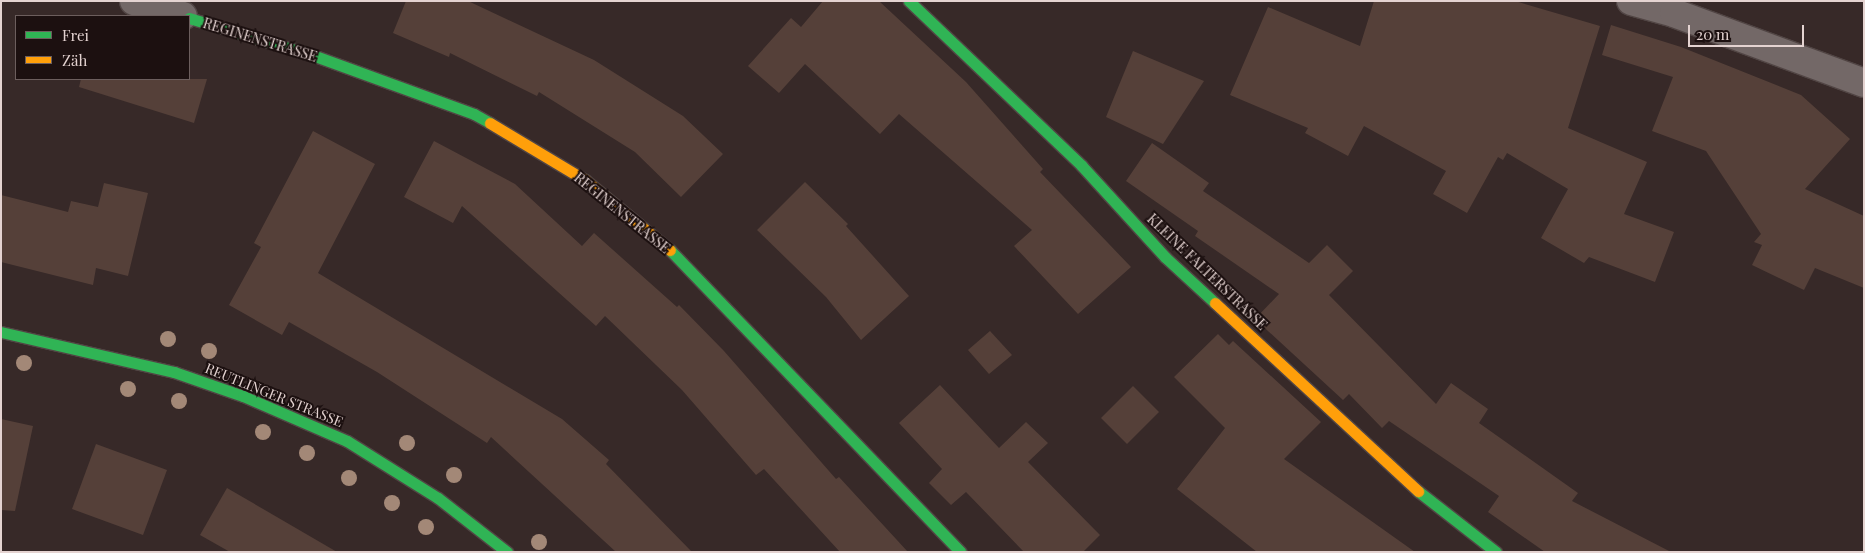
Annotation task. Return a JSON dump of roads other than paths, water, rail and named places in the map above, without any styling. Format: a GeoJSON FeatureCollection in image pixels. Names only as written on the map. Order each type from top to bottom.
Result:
{"type":"FeatureCollection","features":[{"type":"Feature","properties":{"kind":"street"},"geometry":{"type":"LineString","coordinates":[[134,1],[180,15]]}},
{"type":"Feature","properties":{"kind":"street","name":"KLEINE FALTERSTRASSE"},"geometry":{"type":"LineString","coordinates":[[909,1],[1081,165],[1166,257],[1417,490],[1496,552]]}},
{"type":"Feature","properties":{"kind":"street"},"geometry":{"type":"LineString","coordinates":[[1631,1],[1676,7],[1864,83]]}},
{"type":"Feature","properties":{"kind":"street","name":"REGINENSTRASSE"},"geometry":{"type":"LineString","coordinates":[[190,18],[315,56],[474,114],[584,180],[662,242],[961,552]]}},
{"type":"Feature","properties":{"kind":"street","name":"REUTLINGER STRASSE"},"geometry":{"type":"LineString","coordinates":[[1,332],[174,372],[269,407],[347,441],[438,498],[507,552]]}}]}
